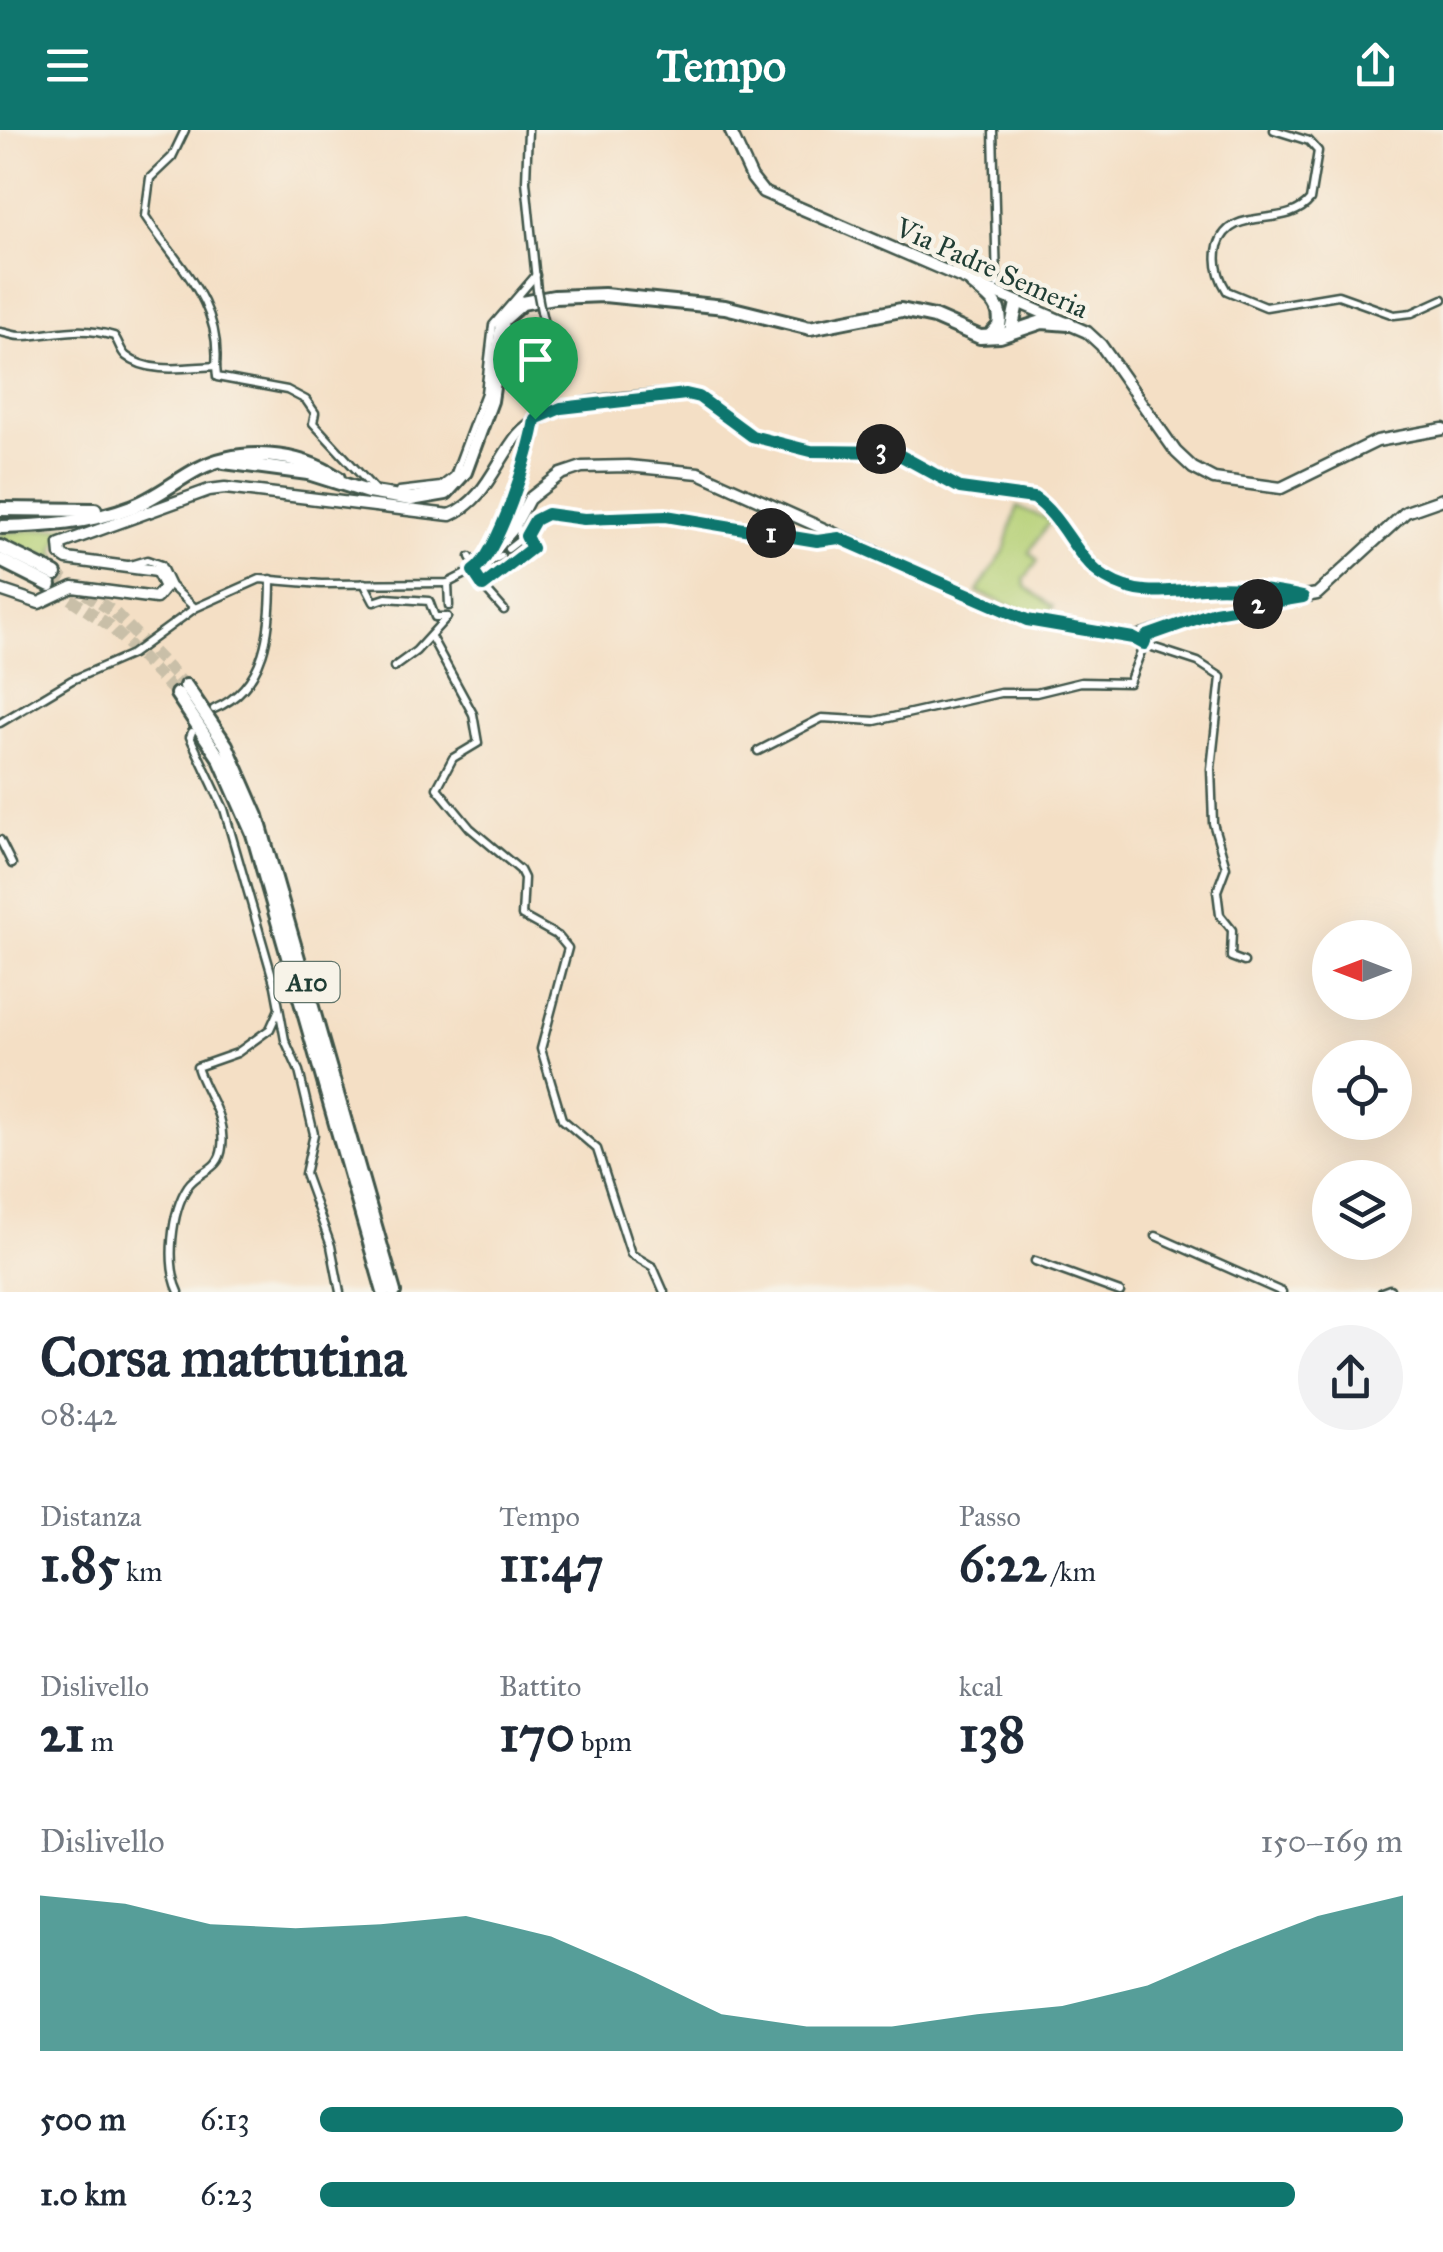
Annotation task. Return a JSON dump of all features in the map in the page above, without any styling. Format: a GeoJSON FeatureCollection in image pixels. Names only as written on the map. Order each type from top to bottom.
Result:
{"type":"FeatureCollection","features":[{"type":"Feature","properties":{"kind":"highway"},"geometry":{"type":"LineString","coordinates":[[972,283],[994,302],[1006,326]]}},
{"type":"Feature","properties":{"kind":"highway"},"geometry":{"type":"LineString","coordinates":[[1,522],[84,519],[132,507],[202,467],[253,454],[309,462],[353,487],[420,500],[446,493],[460,480],[491,402],[499,328],[514,307],[530,300],[604,294],[725,307],[810,328],[836,326],[881,311],[911,310],[988,337],[1006,326],[1069,324]]}},
{"type":"Feature","properties":{"kind":"highway"},"geometry":{"type":"LineString","coordinates":[[1006,326],[1017,303]]}},
{"type":"Feature","properties":{"kind":"highway"},"geometry":{"type":"LineString","coordinates":[[0,509],[132,507]]}},
{"type":"Feature","properties":{"kind":"highway"},"geometry":{"type":"LineString","coordinates":[[0,547],[52,579],[0,560]]}},
{"type":"Feature","properties":{"kind":"highway","name":"A10"},"geometry":{"type":"LineString","coordinates":[[384,1292],[252,834],[220,759],[182,690],[226,745],[258,816],[394,1292]]}},
{"type":"Feature","properties":{"kind":"main road","name":"Via Padre Semeria"},"geometry":{"type":"LineString","coordinates":[[730,130],[752,178],[763,192],[1069,324],[1101,345],[1176,452],[1193,468],[1214,479],[1290,486],[1377,441],[1443,429]]}},
{"type":"Feature","properties":{"kind":"main road"},"geometry":{"type":"LineString","coordinates":[[0,590],[39,604],[73,587],[151,600],[160,596],[165,583],[160,574],[130,565],[67,559],[61,555],[60,544],[209,490],[271,491],[441,516],[460,511],[482,490],[520,432],[535,419],[580,405],[671,395],[699,397],[752,436],[811,451],[894,452],[960,488],[1034,498],[1096,571],[1142,592],[1160,595],[1205,588],[1255,588],[1303,597]]}},
{"type":"Feature","properties":{"kind":"main road"},"geometry":{"type":"LineString","coordinates":[[477,569],[496,553],[529,499],[560,474],[582,467],[658,467],[698,473],[1027,620],[1142,640],[1215,612],[1303,597],[1332,584],[1406,512],[1443,499]]}},
{"type":"Feature","properties":{"kind":"street"},"geometry":{"type":"LineString","coordinates":[[185,130],[172,157],[150,178],[145,216],[200,291],[212,314],[217,377],[287,390],[306,400],[315,413],[316,427],[374,488],[422,491],[441,486],[454,476],[486,393],[493,325],[536,274]]}},
{"type":"Feature","properties":{"kind":"street"},"geometry":{"type":"LineString","coordinates":[[496,553],[523,470],[544,360],[526,181],[528,130]]}},
{"type":"Feature","properties":{"kind":"street"},"geometry":{"type":"LineString","coordinates":[[993,130],[996,284]]}},
{"type":"Feature","properties":{"kind":"street"},"geometry":{"type":"LineString","coordinates":[[1274,130],[1308,141],[1318,151],[1310,200],[1288,215],[1235,223],[1225,232],[1216,267],[1227,291],[1266,307],[1338,295],[1394,315],[1412,313],[1443,299]]}},
{"type":"Feature","properties":{"kind":"street"},"geometry":{"type":"LineString","coordinates":[[0,332],[17,337],[64,328],[101,332],[114,336],[122,354],[137,362],[170,368],[216,366]]}},
{"type":"Feature","properties":{"kind":"street"},"geometry":{"type":"LineString","coordinates":[[375,502],[387,507]]}},
{"type":"Feature","properties":{"kind":"street"},"geometry":{"type":"LineString","coordinates":[[508,549],[526,536],[535,520],[547,514],[584,519],[666,516],[817,541],[839,538]]}},
{"type":"Feature","properties":{"kind":"street"},"geometry":{"type":"LineString","coordinates":[[485,588],[532,548],[515,525]]}},
{"type":"Feature","properties":{"kind":"street"},"geometry":{"type":"LineString","coordinates":[[470,557],[485,588],[504,610]]}},
{"type":"Feature","properties":{"kind":"street"},"geometry":{"type":"LineString","coordinates":[[130,565],[147,560],[161,565],[171,586],[194,608]]}},
{"type":"Feature","properties":{"kind":"street"},"geometry":{"type":"LineString","coordinates":[[0,724],[72,680],[132,654],[194,608],[260,579],[448,582],[477,569]]}},
{"type":"Feature","properties":{"kind":"street"},"geometry":{"type":"LineString","coordinates":[[214,709],[226,704],[253,678],[270,634],[272,579]]}},
{"type":"Feature","properties":{"kind":"street"},"geometry":{"type":"LineString","coordinates":[[394,666],[431,637],[448,612],[448,582]]}},
{"type":"Feature","properties":{"kind":"street"},"geometry":{"type":"LineString","coordinates":[[364,583],[374,602],[386,598],[429,600],[435,618],[448,612]]}},
{"type":"Feature","properties":{"kind":"street"},"geometry":{"type":"LineString","coordinates":[[431,637],[472,714],[478,743],[453,758],[437,788],[470,828],[520,870],[524,919],[558,936],[568,948],[540,1049],[562,1119],[597,1149],[632,1254],[653,1267],[664,1292]]}},
{"type":"Feature","properties":{"kind":"street"},"geometry":{"type":"LineString","coordinates":[[758,751],[822,718],[875,721],[1000,693],[1036,693],[1081,682],[1129,683],[1142,640],[1186,657],[1221,677],[1211,769],[1214,832],[1226,867],[1217,891],[1220,914],[1232,930],[1231,957],[1244,962]]}},
{"type":"Feature","properties":{"kind":"street"},"geometry":{"type":"LineString","coordinates":[[192,732],[190,737],[224,809],[314,1127],[305,1174],[331,1246],[340,1292]]}},
{"type":"Feature","properties":{"kind":"street"},"geometry":{"type":"LineString","coordinates":[[0,840],[12,864]]}},
{"type":"Feature","properties":{"kind":"street"},"geometry":{"type":"LineString","coordinates":[[180,1292],[172,1270],[178,1219],[190,1183],[216,1166],[222,1149],[215,1101],[198,1066],[238,1054],[270,1029],[279,1008]]}},
{"type":"Feature","properties":{"kind":"street"},"geometry":{"type":"LineString","coordinates":[[1156,1236],[1282,1292]]}},
{"type":"Feature","properties":{"kind":"street"},"geometry":{"type":"LineString","coordinates":[[1035,1261],[1120,1292]]}},
{"type":"Feature","properties":{"kind":"street"},"geometry":{"type":"LineString","coordinates":[[1382,1292],[1390,1289]]}},
{"type":"Feature","properties":{"kind":"green space"},"geometry":{"type":"Polygon","coordinates":[[[1017,507],[1051,520],[1029,552],[1038,561],[1024,579],[1026,587],[1053,607],[1044,620],[977,592],[1004,551],[1017,507]]]}},
{"type":"Feature","properties":{"kind":"green space"},"geometry":{"type":"Polygon","coordinates":[[[110,523],[59,538],[54,551],[59,561],[0,541],[0,533],[110,523]]]}},
{"type":"Feature","properties":{"kind":"tunnel"},"geometry":{"type":"LineString","coordinates":[[55,574],[114,612],[186,686]]}},
{"type":"Feature","properties":{"kind":"tunnel"},"geometry":{"type":"LineString","coordinates":[[56,589],[109,625],[177,694]]}},
{"type":"Feature","properties":{"kind":"route"},"geometry":{"type":"LineString","coordinates":[[671,395],[699,397],[752,436],[811,451],[894,452],[960,488],[1034,498],[1058,521],[1096,571],[1142,592],[1160,595],[1205,588],[1255,588],[1303,597],[1215,612],[1147,636],[1144,644],[1133,638],[1027,620],[839,538],[817,541],[666,516],[584,519],[552,514],[540,515],[535,520],[526,536],[532,548],[483,586],[473,571],[492,550],[523,470],[535,419],[580,405],[671,395]]}}]}
